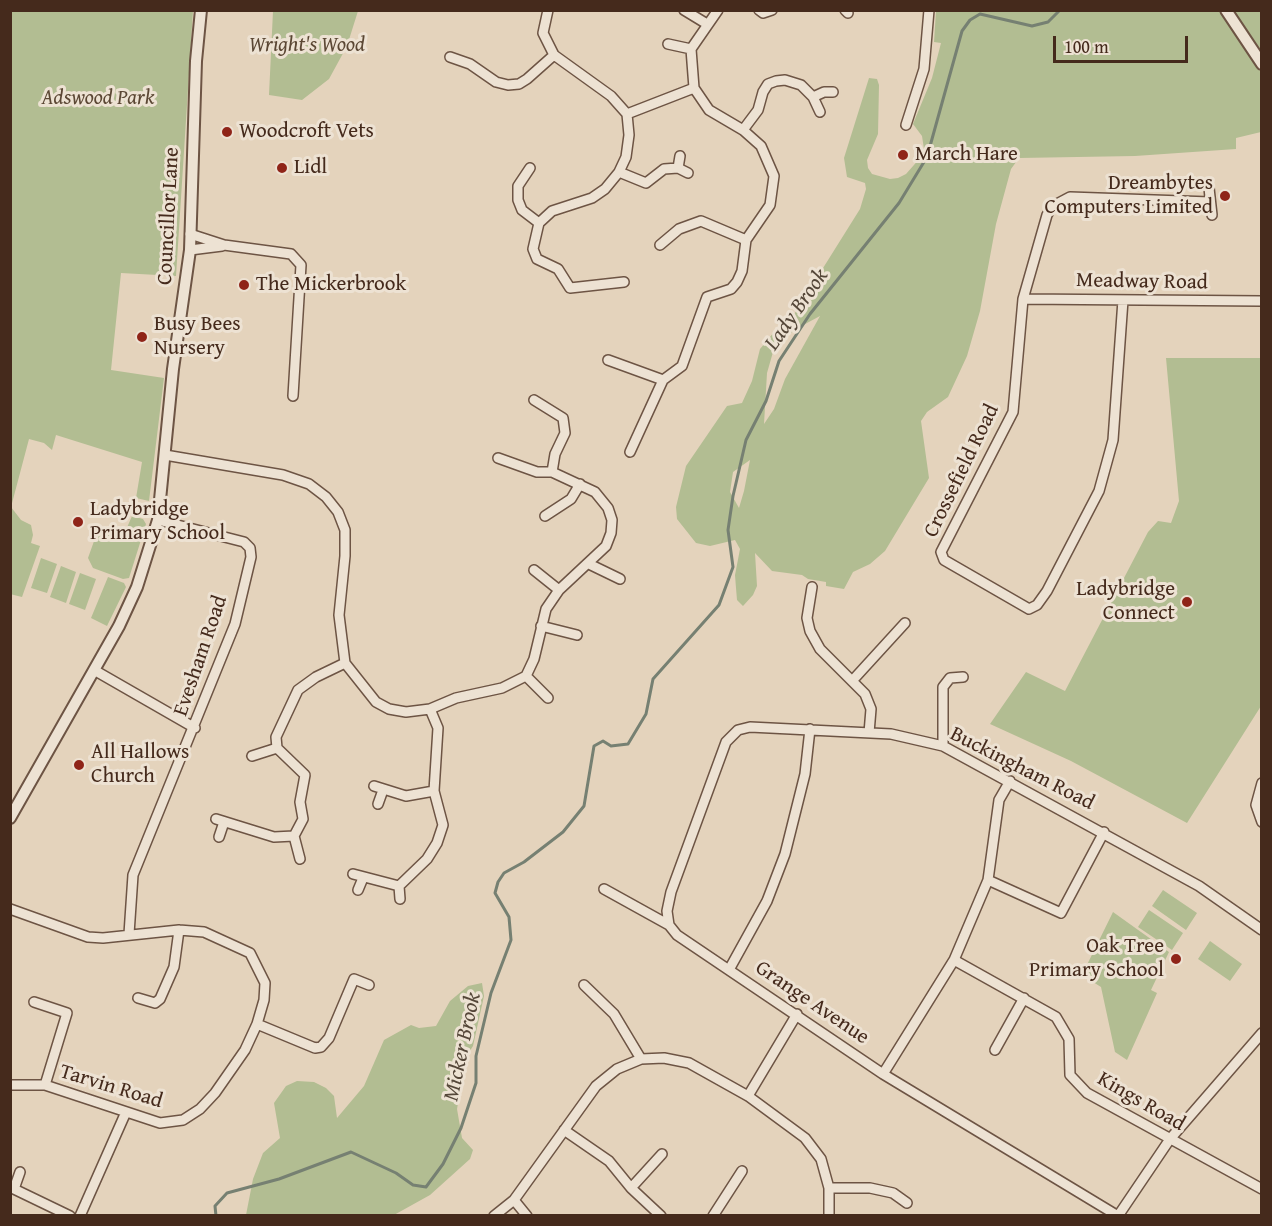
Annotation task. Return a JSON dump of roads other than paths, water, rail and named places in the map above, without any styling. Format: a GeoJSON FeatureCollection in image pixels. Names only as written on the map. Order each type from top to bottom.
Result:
{"type":"FeatureCollection","features":[{"type":"Feature","properties":{"kind":"street","name":"Councillor Lane"},"geometry":{"type":"LineString","coordinates":[[10,818],[131,600],[158,520],[173,369],[190,250],[196,61],[201,10]]}},
{"type":"Feature","properties":{"kind":"street"},"geometry":{"type":"LineString","coordinates":[[548,10],[543,33],[554,55],[611,96],[627,114],[627,146],[619,172],[605,189],[592,198],[552,211],[539,223],[533,249],[537,259],[558,269],[570,288],[624,282]]}},
{"type":"Feature","properties":{"kind":"street"},"geometry":{"type":"LineString","coordinates":[[684,10],[707,24]]}},
{"type":"Feature","properties":{"kind":"street"},"geometry":{"type":"LineString","coordinates":[[630,452],[663,380],[682,366],[707,297],[731,289],[737,282],[742,271],[746,240],[770,205],[774,176],[762,146],[743,130],[709,110],[694,88],[691,49],[718,10]]}},
{"type":"Feature","properties":{"kind":"street"},"geometry":{"type":"LineString","coordinates":[[759,10],[763,13],[772,10]]}},
{"type":"Feature","properties":{"kind":"street"},"geometry":{"type":"LineString","coordinates":[[906,125],[924,69],[929,10]]}},
{"type":"Feature","properties":{"kind":"street"},"geometry":{"type":"LineString","coordinates":[[1226,10],[1262,64]]}},
{"type":"Feature","properties":{"kind":"street"},"geometry":{"type":"LineString","coordinates":[[668,44],[691,49]]}},
{"type":"Feature","properties":{"kind":"street"},"geometry":{"type":"LineString","coordinates":[[450,57],[470,64],[496,82],[508,85],[519,84],[527,79],[554,55]]}},
{"type":"Feature","properties":{"kind":"street"},"geometry":{"type":"LineString","coordinates":[[743,130],[758,110],[768,84],[785,80],[801,85],[813,97],[820,112]]}},
{"type":"Feature","properties":{"kind":"street"},"geometry":{"type":"LineString","coordinates":[[627,114],[694,88]]}},
{"type":"Feature","properties":{"kind":"street"},"geometry":{"type":"LineString","coordinates":[[813,97],[824,92],[833,92]]}},
{"type":"Feature","properties":{"kind":"street"},"geometry":{"type":"LineString","coordinates":[[678,168],[680,156]]}},
{"type":"Feature","properties":{"kind":"street"},"geometry":{"type":"LineString","coordinates":[[530,168],[518,186],[518,200],[522,210],[539,223]]}},
{"type":"Feature","properties":{"kind":"street"},"geometry":{"type":"LineString","coordinates":[[619,172],[646,183],[664,169],[678,168],[688,173]]}},
{"type":"Feature","properties":{"kind":"street"},"geometry":{"type":"LineString","coordinates":[[1209,188],[1212,215]]}},
{"type":"Feature","properties":{"kind":"street","name":"Crossefield Road"},"geometry":{"type":"LineString","coordinates":[[1123,300],[1113,440],[1099,491],[1047,591],[1037,605],[1029,609],[944,560],[941,552],[1013,412],[1023,299],[1047,215],[1053,206],[1070,197],[1210,202]]}},
{"type":"Feature","properties":{"kind":"street"},"geometry":{"type":"LineString","coordinates":[[660,245],[679,230],[701,221],[746,240]]}},
{"type":"Feature","properties":{"kind":"street"},"geometry":{"type":"LineString","coordinates":[[190,234],[224,245],[291,254],[301,265],[293,396]]}},
{"type":"Feature","properties":{"kind":"street"},"geometry":{"type":"LineString","coordinates":[[190,250],[224,245]]}},
{"type":"Feature","properties":{"kind":"street","name":"Meadway Road"},"geometry":{"type":"LineString","coordinates":[[1023,299],[1262,301]]}},
{"type":"Feature","properties":{"kind":"street"},"geometry":{"type":"LineString","coordinates":[[609,360],[663,380]]}},
{"type":"Feature","properties":{"kind":"street"},"geometry":{"type":"LineString","coordinates":[[534,400],[563,418],[565,433],[555,454],[552,472]]}},
{"type":"Feature","properties":{"kind":"street"},"geometry":{"type":"LineString","coordinates":[[165,455],[283,475],[309,484],[326,498],[338,512],[345,530],[345,556],[339,615],[345,663],[376,702],[406,712],[430,709],[456,698],[502,688],[526,676],[534,658],[546,609],[559,590],[606,546],[612,520],[603,499],[580,484],[552,472],[537,472],[498,458]]}},
{"type":"Feature","properties":{"kind":"street"},"geometry":{"type":"LineString","coordinates":[[545,516],[571,499],[580,484]]}},
{"type":"Feature","properties":{"kind":"street","name":"Evesham Road"},"geometry":{"type":"LineString","coordinates":[[129,934],[133,875],[236,624],[251,552],[244,542],[158,520]]}},
{"type":"Feature","properties":{"kind":"street"},"geometry":{"type":"LineString","coordinates":[[589,564],[620,579]]}},
{"type":"Feature","properties":{"kind":"street"},"geometry":{"type":"LineString","coordinates":[[534,570],[559,590]]}},
{"type":"Feature","properties":{"kind":"street"},"geometry":{"type":"LineString","coordinates":[[812,587],[807,618],[810,631],[820,650],[852,681],[868,701],[869,733]]}},
{"type":"Feature","properties":{"kind":"street"},"geometry":{"type":"LineString","coordinates":[[852,681],[905,623]]}},
{"type":"Feature","properties":{"kind":"street"},"geometry":{"type":"LineString","coordinates":[[541,626],[577,635]]}},
{"type":"Feature","properties":{"kind":"street"},"geometry":{"type":"LineString","coordinates":[[300,859],[294,836],[303,819],[300,802],[309,774],[277,748],[276,737],[298,690],[316,677],[345,663]]}},
{"type":"Feature","properties":{"kind":"street"},"geometry":{"type":"LineString","coordinates":[[94,670],[195,728]]}},
{"type":"Feature","properties":{"kind":"street"},"geometry":{"type":"LineString","coordinates":[[526,676],[548,698]]}},
{"type":"Feature","properties":{"kind":"street"},"geometry":{"type":"LineString","coordinates":[[943,746],[943,687],[950,678],[963,677]]}},
{"type":"Feature","properties":{"kind":"street"},"geometry":{"type":"LineString","coordinates":[[399,886],[427,859],[437,843],[443,825],[434,791],[438,728],[430,709]]}},
{"type":"Feature","properties":{"kind":"street","name":"Buckingham Road"},"geometry":{"type":"LineString","coordinates":[[669,925],[667,911],[671,892],[726,742],[738,730],[750,727],[869,733],[913,738],[943,746],[1199,886],[1262,930]]}},
{"type":"Feature","properties":{"kind":"street"},"geometry":{"type":"LineString","coordinates":[[730,968],[767,902],[785,854],[805,774],[810,729]]}},
{"type":"Feature","properties":{"kind":"street"},"geometry":{"type":"LineString","coordinates":[[252,756],[277,748]]}},
{"type":"Feature","properties":{"kind":"street"},"geometry":{"type":"LineString","coordinates":[[883,1074],[954,960],[988,880],[999,800],[1010,781]]}},
{"type":"Feature","properties":{"kind":"street"},"geometry":{"type":"LineString","coordinates":[[1262,783],[1256,805],[1262,822]]}},
{"type":"Feature","properties":{"kind":"street"},"geometry":{"type":"LineString","coordinates":[[378,804],[378,788],[406,796],[434,791]]}},
{"type":"Feature","properties":{"kind":"street"},"geometry":{"type":"LineString","coordinates":[[219,837],[220,820],[274,837],[294,836]]}},
{"type":"Feature","properties":{"kind":"street"},"geometry":{"type":"LineString","coordinates":[[988,880],[1061,913],[1104,832]]}},
{"type":"Feature","properties":{"kind":"street"},"geometry":{"type":"LineString","coordinates":[[353,874],[399,886]]}},
{"type":"Feature","properties":{"kind":"street"},"geometry":{"type":"LineString","coordinates":[[358,890],[363,878]]}},
{"type":"Feature","properties":{"kind":"street"},"geometry":{"type":"LineString","coordinates":[[399,886],[400,899]]}},
{"type":"Feature","properties":{"kind":"street","name":"Grange Avenue"},"geometry":{"type":"LineString","coordinates":[[604,889],[669,925],[677,935],[730,968],[883,1074],[1118,1215]]}},
{"type":"Feature","properties":{"kind":"street","name":"Tarvin Road"},"geometry":{"type":"LineString","coordinates":[[10,909],[88,937],[103,938],[179,930],[204,932],[250,953],[260,968],[265,983],[264,1000],[257,1024],[231,1071],[200,1109],[183,1120],[160,1123],[45,1085],[10,1085]]}},
{"type":"Feature","properties":{"kind":"street"},"geometry":{"type":"LineString","coordinates":[[138,998],[155,1003],[160,999],[174,968],[179,930]]}},
{"type":"Feature","properties":{"kind":"street","name":"Kings Road"},"geometry":{"type":"LineString","coordinates":[[954,960],[1056,1017],[1069,1039],[1070,1075],[1076,1085],[1262,1189]]}},
{"type":"Feature","properties":{"kind":"street"},"geometry":{"type":"LineString","coordinates":[[257,1024],[315,1048],[321,1047],[329,1038],[354,979],[369,985]]}},
{"type":"Feature","properties":{"kind":"street"},"geometry":{"type":"LineString","coordinates":[[584,985],[614,1014],[641,1059]]}},
{"type":"Feature","properties":{"kind":"street"},"geometry":{"type":"LineString","coordinates":[[994,1050],[1024,998]]}},
{"type":"Feature","properties":{"kind":"street"},"geometry":{"type":"LineString","coordinates":[[34,1002],[67,1013],[45,1085]]}},
{"type":"Feature","properties":{"kind":"street"},"geometry":{"type":"LineString","coordinates":[[748,1096],[797,1014]]}},
{"type":"Feature","properties":{"kind":"street"},"geometry":{"type":"LineString","coordinates":[[1118,1215],[1170,1139],[1262,1033]]}},
{"type":"Feature","properties":{"kind":"street"},"geometry":{"type":"LineString","coordinates":[[494,1215],[514,1200],[596,1086],[617,1069],[641,1059],[664,1058],[689,1063],[748,1096],[805,1138],[821,1159],[829,1188],[829,1215]]}},
{"type":"Feature","properties":{"kind":"street"},"geometry":{"type":"LineString","coordinates":[[80,1215],[126,1112]]}},
{"type":"Feature","properties":{"kind":"street"},"geometry":{"type":"LineString","coordinates":[[564,1130],[609,1161],[631,1188],[661,1215]]}},
{"type":"Feature","properties":{"kind":"street"},"geometry":{"type":"LineString","coordinates":[[631,1188],[662,1154]]}},
{"type":"Feature","properties":{"kind":"street"},"geometry":{"type":"LineString","coordinates":[[713,1215],[742,1171]]}},
{"type":"Feature","properties":{"kind":"street"},"geometry":{"type":"LineString","coordinates":[[20,1172],[14,1189],[70,1215]]}},
{"type":"Feature","properties":{"kind":"street"},"geometry":{"type":"LineString","coordinates":[[829,1188],[870,1188],[893,1193],[907,1203]]}},
{"type":"Feature","properties":{"kind":"street"},"geometry":{"type":"LineString","coordinates":[[514,1200],[527,1215]]}},
{"type":"Feature","properties":{"kind":"waterway","name":"Lady Brook"},"geometry":{"type":"LineString","coordinates":[[216,1216],[215,1206],[227,1193],[279,1179],[351,1152],[396,1173],[413,1185],[426,1187],[443,1164],[461,1128],[476,1083],[476,1056],[491,993],[511,940],[509,917],[495,893],[498,882],[504,873],[524,862],[563,832],[584,806],[594,746],[603,741],[611,746],[628,744],[646,714],[653,679],[719,605],[733,567],[728,530],[746,440],[766,401],[779,361],[810,314],[899,203],[927,157],[962,31],[970,20],[980,14],[1032,26],[1048,22],[1060,10]]}},
{"type":"Feature","properties":{"kind":"place","name":"Woodcroft Vets"},"geometry":{"type":"Point","coordinates":[227,132]}},
{"type":"Feature","properties":{"kind":"place","name":"March Hare"},"geometry":{"type":"Point","coordinates":[903,155]}},
{"type":"Feature","properties":{"kind":"place","name":"Lidl"},"geometry":{"type":"Point","coordinates":[282,168]}},
{"type":"Feature","properties":{"kind":"place","name":"Dreambytes Computers Limited"},"geometry":{"type":"Point","coordinates":[1225,196]}},
{"type":"Feature","properties":{"kind":"place","name":"The Mickerbrook"},"geometry":{"type":"Point","coordinates":[244,285]}},
{"type":"Feature","properties":{"kind":"place","name":"Busy Bees Nursery"},"geometry":{"type":"Point","coordinates":[142,337]}},
{"type":"Feature","properties":{"kind":"place","name":"Ladybridge Primary School"},"geometry":{"type":"Point","coordinates":[78,522]}},
{"type":"Feature","properties":{"kind":"place","name":"Ladybridge Connect"},"geometry":{"type":"Point","coordinates":[1187,602]}},
{"type":"Feature","properties":{"kind":"place","name":"All Hallows Church"},"geometry":{"type":"Point","coordinates":[79,765]}},
{"type":"Feature","properties":{"kind":"place","name":"Oak Tree Primary School"},"geometry":{"type":"Point","coordinates":[1176,959]}},
{"type":"Feature","properties":{"kind":"park label","name":"Wright's Wood"},"geometry":{"type":"Point","coordinates":[307,46]}},
{"type":"Feature","properties":{"kind":"park label","name":"Adswood Park"},"geometry":{"type":"Point","coordinates":[98,99]}},
{"type":"Feature","properties":{"kind":"water label","name":"Micker Brook"},"geometry":{"type":"Point","coordinates":[463,1047]}}]}
